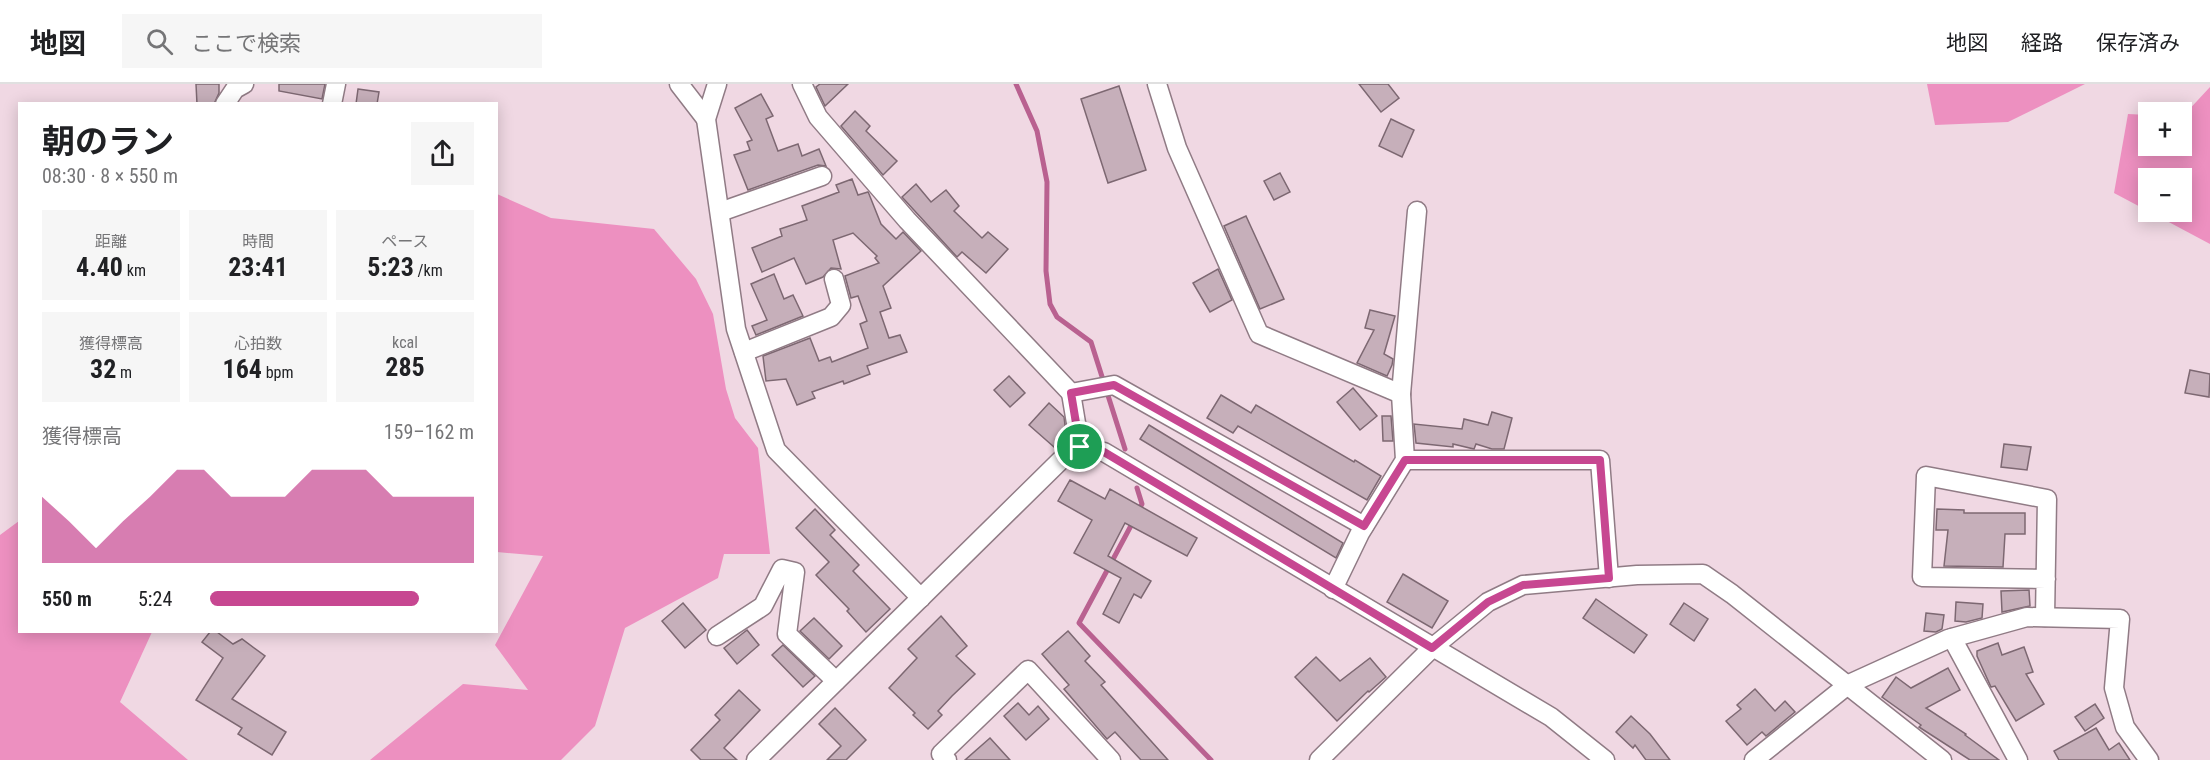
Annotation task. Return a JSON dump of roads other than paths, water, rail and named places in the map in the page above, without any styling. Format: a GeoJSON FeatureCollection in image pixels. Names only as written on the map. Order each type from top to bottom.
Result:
{"type":"FeatureCollection","features":[{"type":"Feature","properties":{"kind":"street"},"geometry":{"type":"LineString","coordinates":[[226,102],[235,89],[244,84]]}},
{"type":"Feature","properties":{"kind":"street"},"geometry":{"type":"LineString","coordinates":[[332,102],[336,84]]}},
{"type":"Feature","properties":{"kind":"street"},"geometry":{"type":"LineString","coordinates":[[679,84],[706,119]]}},
{"type":"Feature","properties":{"kind":"street"},"geometry":{"type":"LineString","coordinates":[[717,84],[706,119],[736,329],[776,450],[921,598]]}},
{"type":"Feature","properties":{"kind":"street"},"geometry":{"type":"LineString","coordinates":[[802,84],[819,117],[906,220],[1071,393],[1080,447]]}},
{"type":"Feature","properties":{"kind":"street"},"geometry":{"type":"LineString","coordinates":[[1157,84],[1177,148],[1259,334],[1401,394]]}},
{"type":"Feature","properties":{"kind":"street"},"geometry":{"type":"LineString","coordinates":[[720,212],[822,176]]}},
{"type":"Feature","properties":{"kind":"street"},"geometry":{"type":"LineString","coordinates":[[1333,589],[1364,526],[1405,460],[1401,394],[1417,211]]}},
{"type":"Feature","properties":{"kind":"street"},"geometry":{"type":"LineString","coordinates":[[744,352],[831,317],[841,305],[834,279]]}},
{"type":"Feature","properties":{"kind":"street"},"geometry":{"type":"LineString","coordinates":[[1071,393],[1114,385],[1364,526]]}},
{"type":"Feature","properties":{"kind":"street"},"geometry":{"type":"LineString","coordinates":[[756,760],[1065,456],[1080,447],[1104,452],[1551,717],[1605,760]]}},
{"type":"Feature","properties":{"kind":"street"},"geometry":{"type":"LineString","coordinates":[[1405,460],[1600,460],[1609,578]]}},
{"type":"Feature","properties":{"kind":"street"},"geometry":{"type":"LineString","coordinates":[[2045,617],[2046,579],[2048,499],[1926,476],[1922,578],[2046,579]]}},
{"type":"Feature","properties":{"kind":"street"},"geometry":{"type":"LineString","coordinates":[[717,636],[764,606],[782,570],[795,572],[786,634],[836,681]]}},
{"type":"Feature","properties":{"kind":"street"},"geometry":{"type":"LineString","coordinates":[[1318,760],[1432,648],[1488,602],[1523,585],[1703,574],[1849,684],[1942,760]]}},
{"type":"Feature","properties":{"kind":"street"},"geometry":{"type":"LineString","coordinates":[[1756,759],[1849,684],[1952,638],[2027,617],[2045,617],[2120,619],[2114,688],[2126,726],[2149,760]]}},
{"type":"Feature","properties":{"kind":"street"},"geometry":{"type":"LineString","coordinates":[[1952,638],[2018,760]]}},
{"type":"Feature","properties":{"kind":"street"},"geometry":{"type":"LineString","coordinates":[[947,760],[941,754],[1028,670],[1112,760]]}},
{"type":"Feature","properties":{"kind":"waterway"},"geometry":{"type":"LineString","coordinates":[[1016,84],[1037,131],[1047,182],[1046,271],[1050,304],[1057,317],[1091,342],[1125,449]]}},
{"type":"Feature","properties":{"kind":"waterway"},"geometry":{"type":"LineString","coordinates":[[1137,488],[1142,504],[1138,511]]}},
{"type":"Feature","properties":{"kind":"waterway"},"geometry":{"type":"LineString","coordinates":[[1134,520],[1079,623],[1211,760]]}}]}
